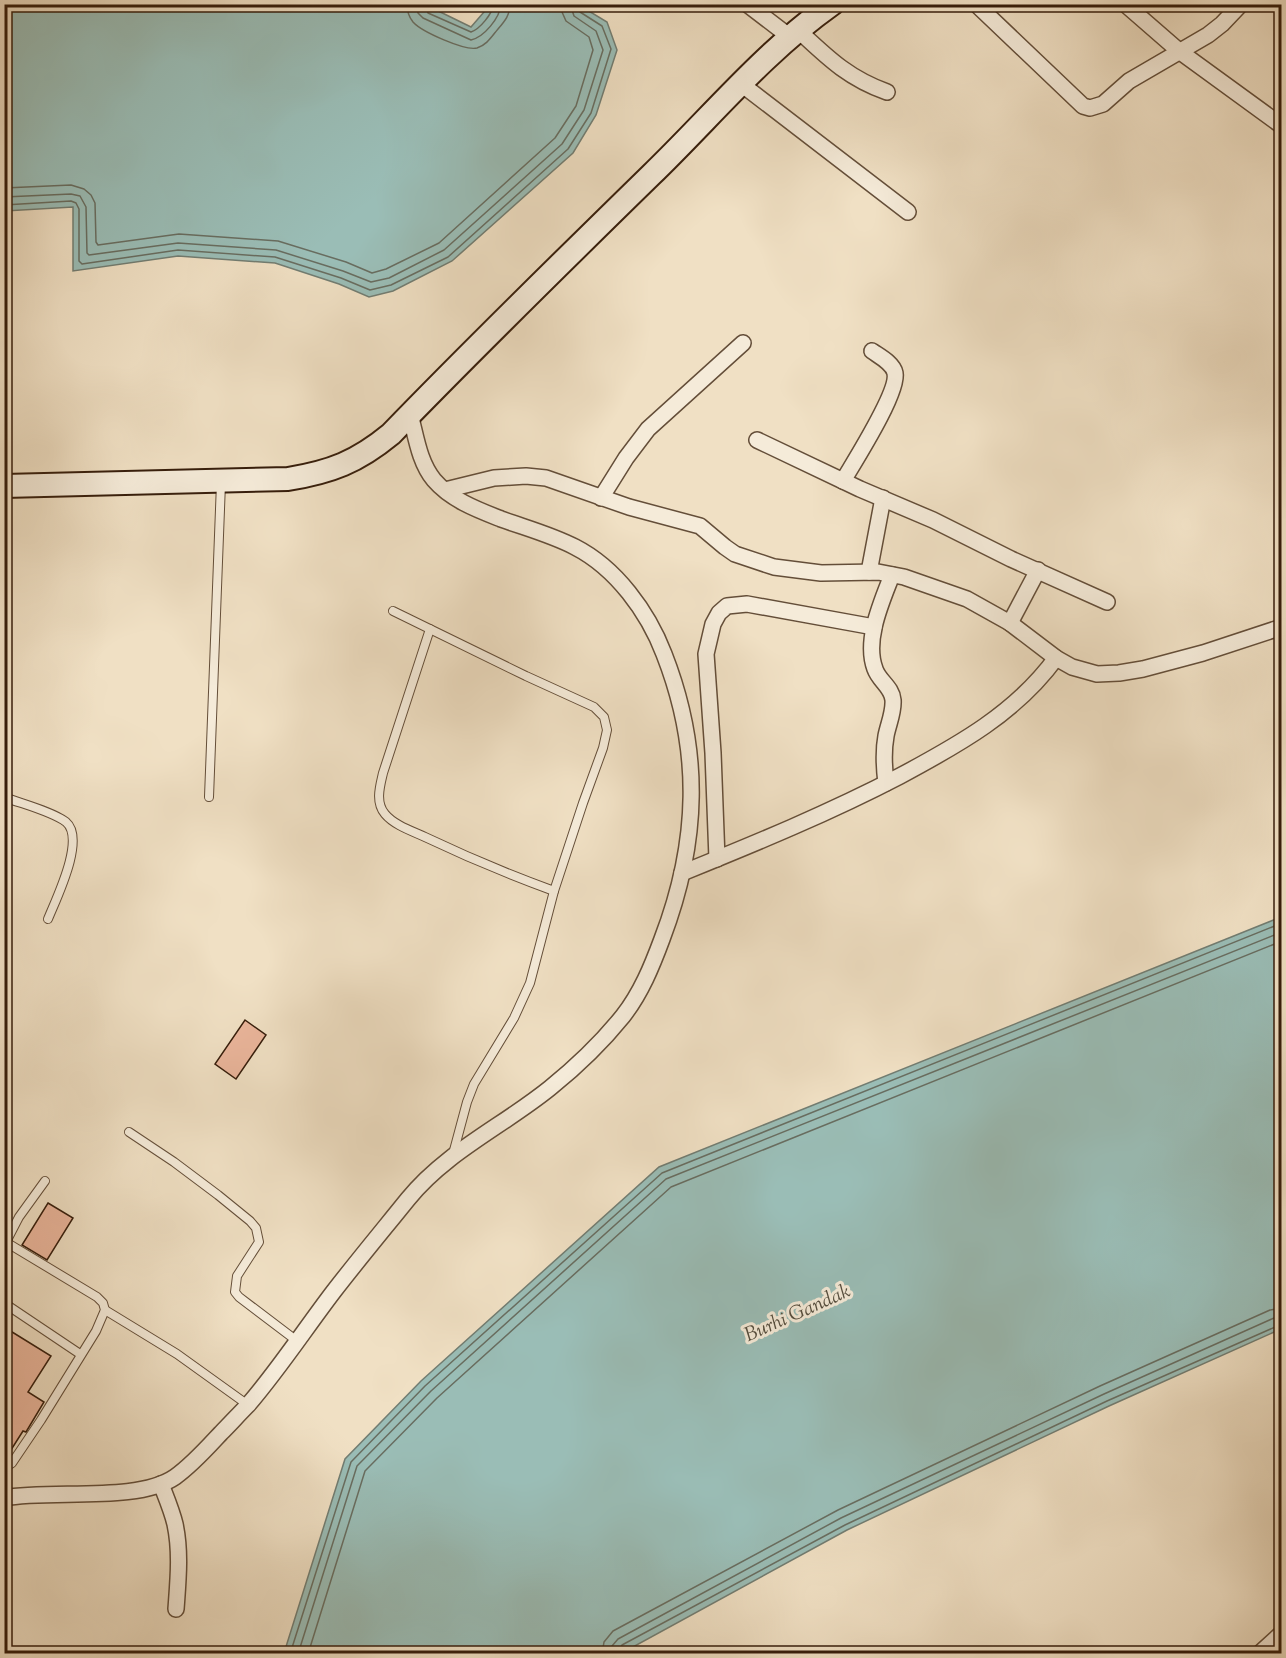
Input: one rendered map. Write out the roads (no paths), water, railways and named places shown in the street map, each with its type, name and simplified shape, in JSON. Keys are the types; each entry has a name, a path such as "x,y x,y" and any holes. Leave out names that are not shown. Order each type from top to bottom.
{"street":[{"path":"747,4 794,33 849,74 865,84 887,92"},
{"path":"4,486 288,479 310,476 357,459 375,447 410,414 652,174 740,82 794,33 832,4"},
{"path":"976,4 1083,106 1090,108 1103,104 1129,81 1222,24 1241,4"},
{"path":"1125,4 1179,51 1281,126"},
{"path":"740,82 908,212"},
{"path":"601,498 626,458 648,429 743,343"},
{"path":"843,481 887,401 895,376 895,371 888,363 872,351"},
{"path":"4,1498 38,1494 144,1489 161,1484 175,1476 205,1450 248,1405 334,1290 422,1183 452,1158 554,1085 624,1015 641,988 670,918 689,845 692,790 686,734 663,651 646,620 624,589 592,557 565,543 478,510 451,496 425,468 410,414"},
{"path":"757,440 1107,602"},
{"path":"445,490 494,478 526,476 546,478 601,498 700,526 735,554 774,567 821,573 892,574 945,590 966,599 1011,623 1056,658 1072,667 1096,674 1143,669 1203,653 1281,627"},
{"path":"869,572 883,498"},
{"path":"1011,623 1038,570"},
{"path":"886,783 884,750 893,703 888,686 874,668 873,650 874,627 892,574"},
{"path":"717,859 706,654 711,631 719,613 726,606 747,604 874,627"},
{"path":"682,873 773,837 886,783 942,753 1008,709 1041,678 1056,658"},
{"path":"161,1484 177,1540 176,1609"},
{"path":"1259,1653 1281,1633"}],"lane":[{"path":"209,797 221,481"},
{"path":"393,611 594,707 604,717 606,738 554,891 536,962 523,1000 474,1084 452,1158"},
{"path":"429,629 383,773 379,790 380,803 385,814 398,824 466,857 554,891"},
{"path":"4,797 55,816 71,828 74,846 48,920"},
{"path":"129,1132 174,1162 250,1221 259,1235 260,1242 237,1276 235,1292 297,1341"},
{"path":"4,1468 12,1462 24,1445 100,1324 105,1310 103,1303 97,1297 5,1243 19,1217 45,1181"},
{"path":"4,1303 80,1354"},
{"path":"105,1310 177,1354 248,1405"}],"water":[{"path":"428,4 471,27 490,5 579,5 607,22 617,50 596,115 573,153 452,261 393,291 369,297 339,284 275,263 178,256 73,271 73,207 5,211 4,20 9,5"},
{"name":"Burhi Gandak","path":"1281,917 1281,1329 1109,1406 847,1530 622,1653 284,1653 345,1459 421,1381 659,1167"}]}
